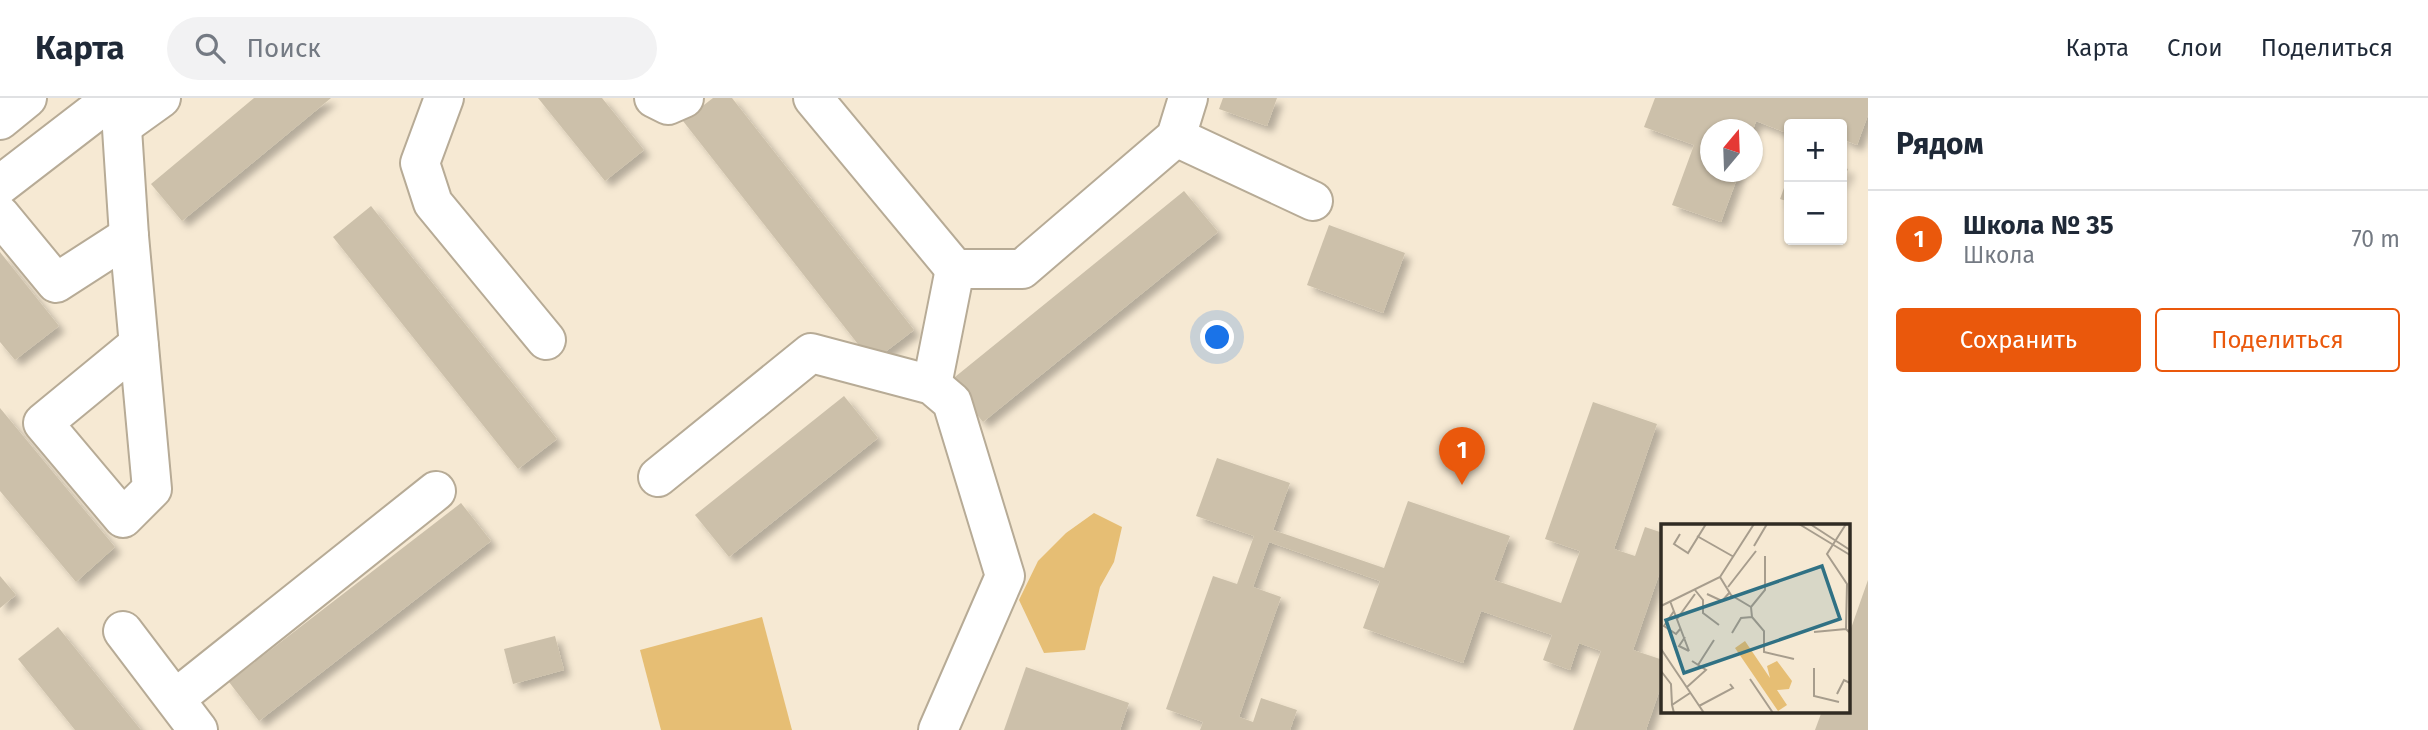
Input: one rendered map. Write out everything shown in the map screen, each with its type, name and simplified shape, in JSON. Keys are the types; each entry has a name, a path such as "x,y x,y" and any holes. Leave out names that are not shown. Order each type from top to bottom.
{"lane":[{"path":"0,120 27,98"},
{"path":"0,186 118,107 161,98"},
{"path":"444,98 420,163 433,203 546,340"},
{"path":"654,98 667,105 684,98"},
{"path":"813,98 955,269"},
{"path":"955,269 1023,268 1176,137 1188,98"},
{"path":"118,107 139,344"},
{"path":"1176,137 1313,201"},
{"path":"0,215 56,283 129,236"},
{"path":"932,385 955,269"},
{"path":"658,477 811,352 932,385 951,402 1005,576 938,730"},
{"path":"174,699 436,491"},
{"path":"122,631 198,730"}],"shaded area":[{"path":"1094,513 1122,527 1114,562 1100,587 1085,650 1044,653 1019,600 1038,561 1066,533"},
{"path":"762,617 792,730 661,730 640,650"}],"building":[{"path":"254,98 331,98 182,221 151,184"},
{"path":"538,98 602,98 644,150 605,181"},
{"path":"713,98 732,98 914,330 872,362 683,121"},
{"path":"1223,98 1277,98 1267,126 1219,109"},
{"path":"1655,98 1868,98 1868,115 1857,145 1847,141 1847,119 1784,119 1784,132 1763,124 1763,119 1700,119 1700,182 1736,182 1721,222 1672,205 1694,145 1644,127"},
{"path":"1184,191 1218,232 983,422 950,381"},
{"path":"371,206 557,439 518,469 333,237"},
{"path":"1329,225 1405,253 1383,313 1307,285"},
{"path":"0,252 59,326 15,360 0,342"},
{"path":"844,396 878,438 729,557 695,515"},
{"path":"1593,402 1657,424 1614,549 1635,556 1645,527 1661,532 1661,569 1633,650 1661,659 1661,686 1646,730 1573,730 1601,651 1579,643 1570,670 1543,660 1552,635 1481,611 1463,663 1363,628 1380,581 1269,542 1253,587 1281,597 1239,717 1253,722 1261,698 1297,710 1290,730 1200,730 1203,722 1166,709 1213,576 1237,584 1254,536 1196,516 1217,458 1290,483 1273,530 1384,568 1408,501 1510,536 1494,580 1561,603 1580,551 1545,539"},
{"path":"0,408 115,547 76,582 0,491"},
{"path":"461,503 491,541 259,721 229,682"},
{"path":"0,576 16,595 0,608"},
{"path":"1868,580 1868,730 1815,730 1822,712 1850,712 1850,631"},
{"path":"58,627 141,730 75,730 18,659"},
{"path":"555,636 564,670 513,684 504,649"},
{"path":"1026,667 1129,703 1120,730 1004,730"}],"place":[{"name":"Школа № 35","path":"1462,485"}]}
